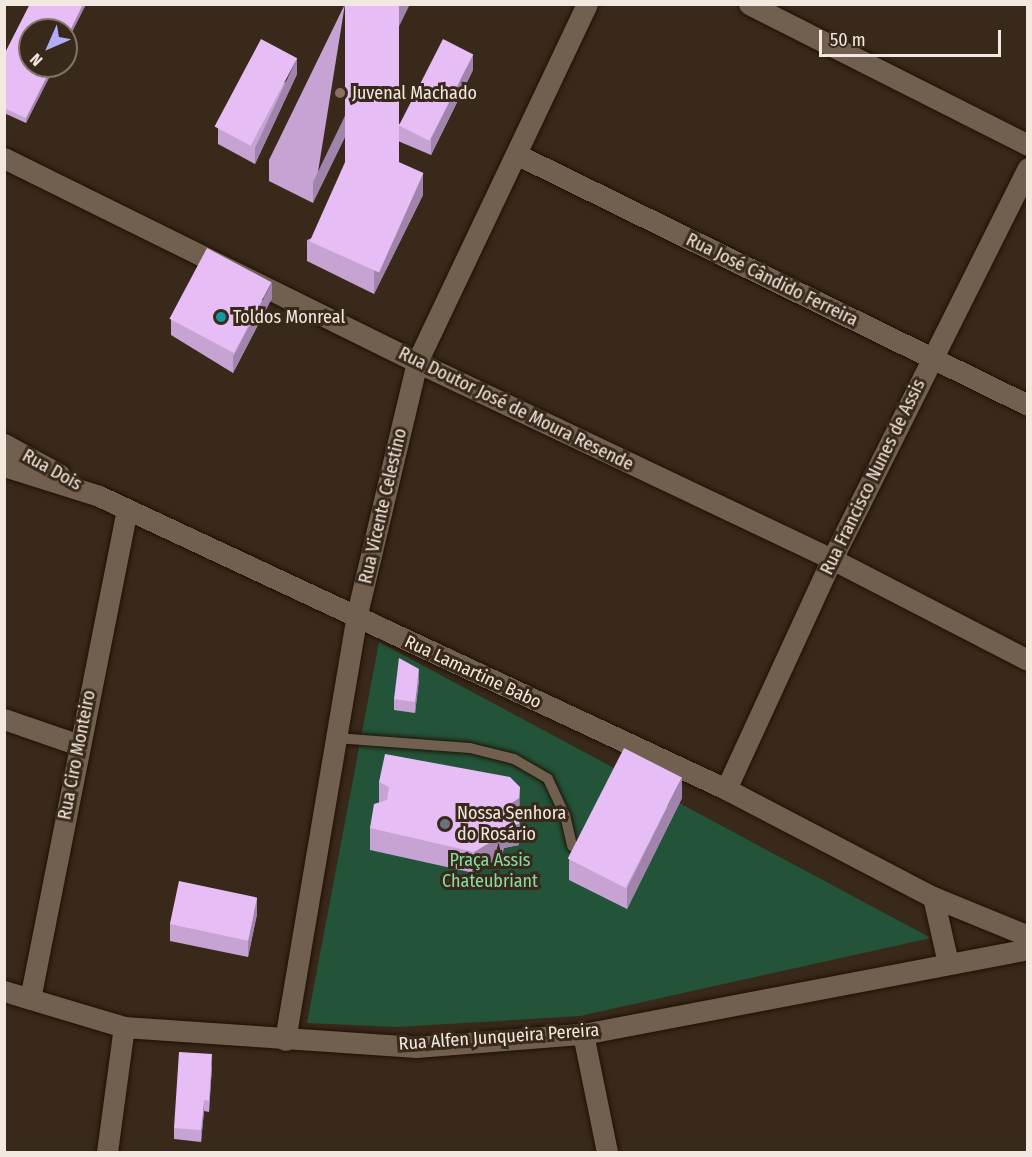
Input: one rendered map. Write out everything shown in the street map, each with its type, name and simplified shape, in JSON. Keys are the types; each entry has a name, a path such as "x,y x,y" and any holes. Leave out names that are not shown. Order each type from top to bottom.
{"street":[{"name":"Rua Vicente Celestino","path":"285,1040 356,618 417,362 587,4"},
{"path":"749,4 1028,145"},
{"name":"Rua José Cândido Ferreira","path":"516,154 1028,405"},
{"name":"Rua Doutor José de Moura Resende","path":"4,158 417,362 832,559 1028,660"},
{"name":"Rua Francisco Nunes de Assis","path":"726,789 832,559 1028,168"},
{"name":"Rua Dois","path":"4,444 99,496"},
{"name":"Rua Lamartine Babo","path":"4,466 99,496 726,789 933,897 1028,936"},
{"name":"Rua Ciro Monteiro","path":"30,999 78,745 127,510"},
{"path":"4,718 78,745"},
{"path":"933,897 948,963"},
{"name":"Rua Alfen Junqueira Pereira","path":"4,991 124,1027 285,1040 416,1047 583,1034 1028,949"},
{"path":"106,1152 124,1027"},
{"path":"583,1034 607,1152"}],"lane":[{"path":"336,738 470,748 514,759 548,779 565,815 572,846"}],"green space":[{"name":"Praça Assis Chateubriant","path":"379,642 931,938 580,1016 397,1027 307,1023"}],"building":[{"path":"30,4 83,4 76,18 23,18"},
{"path":"345,4 399,4 399,178 345,178"},
{"path":"18,28 18,78 46,78 26,118 4,108 4,55"},
{"path":"261,39 297,58 251,146 215,126"},
{"path":"443,39 473,54 429,141 399,125"},
{"path":"354,142 423,173 379,272 310,242"},
{"name":"Toldos Monreal","path":"207,248 271,282 234,353 169,319"},
{"path":"399,658 419,669 415,702 394,699"},
{"path":"624,748 682,778 626,888 568,858"},
{"name":"Nossa Senhora do Rosário","path":"385,754 510,777 520,787 519,798 509,805 519,815 519,824 504,827 501,836 474,852 370,828 374,804 387,800 389,787 379,782"},
{"path":"179,881 257,898 248,941 170,924"},
{"path":"179,1052 212,1054 209,1101 204,1100 201,1130 174,1128"}],"place":[{"name":"Juvenal Machado","path":"340,93"},
{"name":"Toldos Monreal","path":"221,317"},
{"name":"Nossa Senhora do Rosário","path":"445,824"}]}
